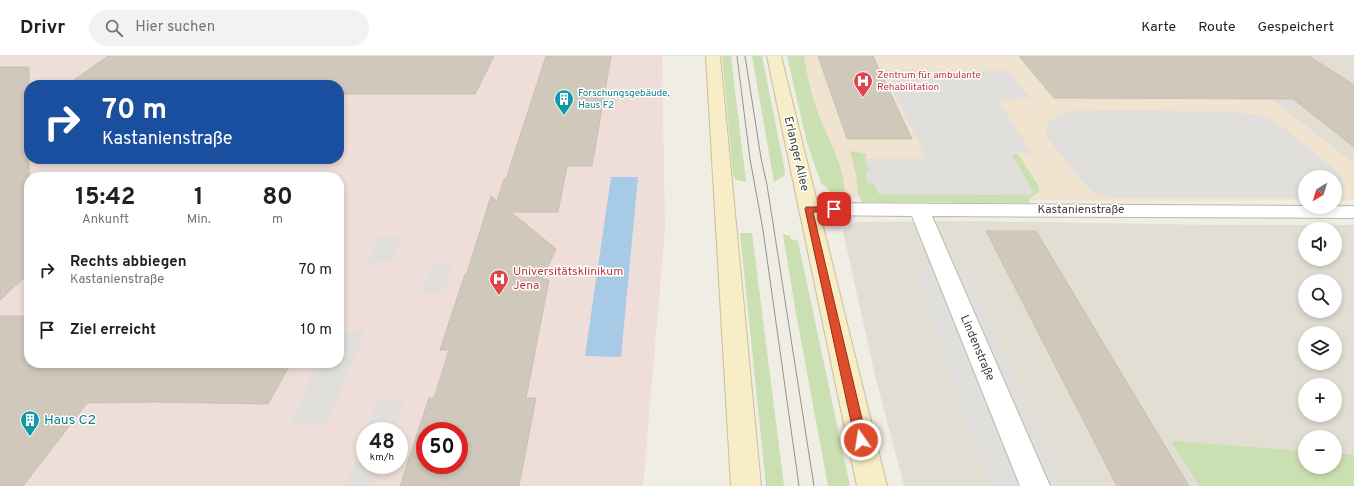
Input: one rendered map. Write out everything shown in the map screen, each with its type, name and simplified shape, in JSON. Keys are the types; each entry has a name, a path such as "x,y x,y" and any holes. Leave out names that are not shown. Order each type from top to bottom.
{"main road":[{"path":"713,56 746,486"},
{"name":"Erlanger Allee","path":"774,56 872,486"}],"street":[{"name":"Kastanienstraße","path":"809,209 1354,212"},
{"name":"Lindenstraße","path":"920,210 1035,486"}],"shaded area":[{"name":"Universitätsklinikum Jena","path":"0,56 662,56 665,229 643,486 0,486"},
{"path":"801,56 1215,56 1354,164 1354,200 1342,200 1342,170 1298,170 1298,200 1103,201 836,197"},
{"path":"1215,56 1354,56 1354,164 1286,111"},
{"path":"1220,56 1234,56 1307,110 1291,110"},
{"path":"882,70 1009,71 1030,98 998,100 1032,153 1010,153 1033,192 1026,195 879,194 875,184 868,183 865,172 869,171 865,159 927,159"},
{"path":"1143,110 1244,113 1267,117 1282,126 1335,170 1298,170 1298,198 1100,197 1088,188 1076,174 1049,140 1044,129 1050,121 1070,111"},
{"path":"1342,178 1343,179 1342,194"},
{"path":"962,221 1298,225 1298,266 1342,266 1342,225 1354,225 1354,486 904,486 876,379 843,231 850,225 858,222"},
{"path":"403,236 392,262 366,262 379,237"},
{"path":"432,264 454,264 443,293 421,293"},
{"path":"913,267 935,268 1019,486 989,486"},
{"path":"949,268 966,269 1064,486 1042,486"},
{"path":"366,330 327,423 291,423 315,368 344,368 344,331"},
{"path":"378,401 405,401 397,422 370,422"},
{"path":"356,458 356,474 378,474 373,486 345,486"}],"green space":[{"path":"722,56 731,56 746,182 736,180 733,175"},
{"path":"752,56 762,56 785,171 784,176 774,182"},
{"path":"787,56 804,56 816,109 832,146 843,177 845,198 836,197 821,183 807,143"},
{"path":"850,151 867,154 865,159 870,172 866,172 868,183 875,183 879,194 1031,194 1029,184 1011,154 1018,154 1038,185 1039,192 1029,199 1030,203 862,202 858,193 856,175"},
{"path":"740,233 752,233 784,486 766,486"},
{"path":"783,234 798,241 850,486 828,486"},
{"path":"1171,441 1298,450 1298,474 1342,474 1342,454 1354,455 1354,486 1199,486"}],"water":[{"path":"611,177 638,177 621,357 585,356"}],"building":[{"path":"108,56 494,56 475,94 344,94 344,80 74,80"},
{"path":"546,56 611,56 592,166 567,166 558,212 511,212 556,249 542,279 549,280 526,398 536,398 519,486 400,486 404,474 408,474 408,462 416,437 416,474 468,474 468,422 421,422 429,398 434,398 449,350 440,350 465,274 467,273 491,196 497,201 504,179 506,179"},
{"name":"Zentrum für ambulante Rehabilitation","path":"818,56 873,56 912,139 847,139"},
{"path":"1019,56 1309,56 1354,85 1354,147 1293,99 1054,98"},
{"path":"0,67 29,67 29,80 24,80 24,164 29,164 29,172 24,172 24,278 0,300"},
{"path":"986,231 1036,231 1189,486 1117,486"},
{"path":"0,316 24,316 24,368 288,368 268,404 156,402 87,403 23,486 0,486"}],"tram line":[{"path":"737,56 750,159 763,230 799,486"},
{"path":"745,56 761,158 767,185 814,486"}],"place":[{"name":"Zentrum für ambulante Rehabilitation","path":"863,98"},
{"name":"Forschungsgebäude, Haus F2","path":"564,116"},
{"name":"Universitätsklinikum Jena","path":"499,296"},
{"name":"Haus C2","path":"30,437"}],"route":[{"path":"834,209 809,209 861,440"}]}
